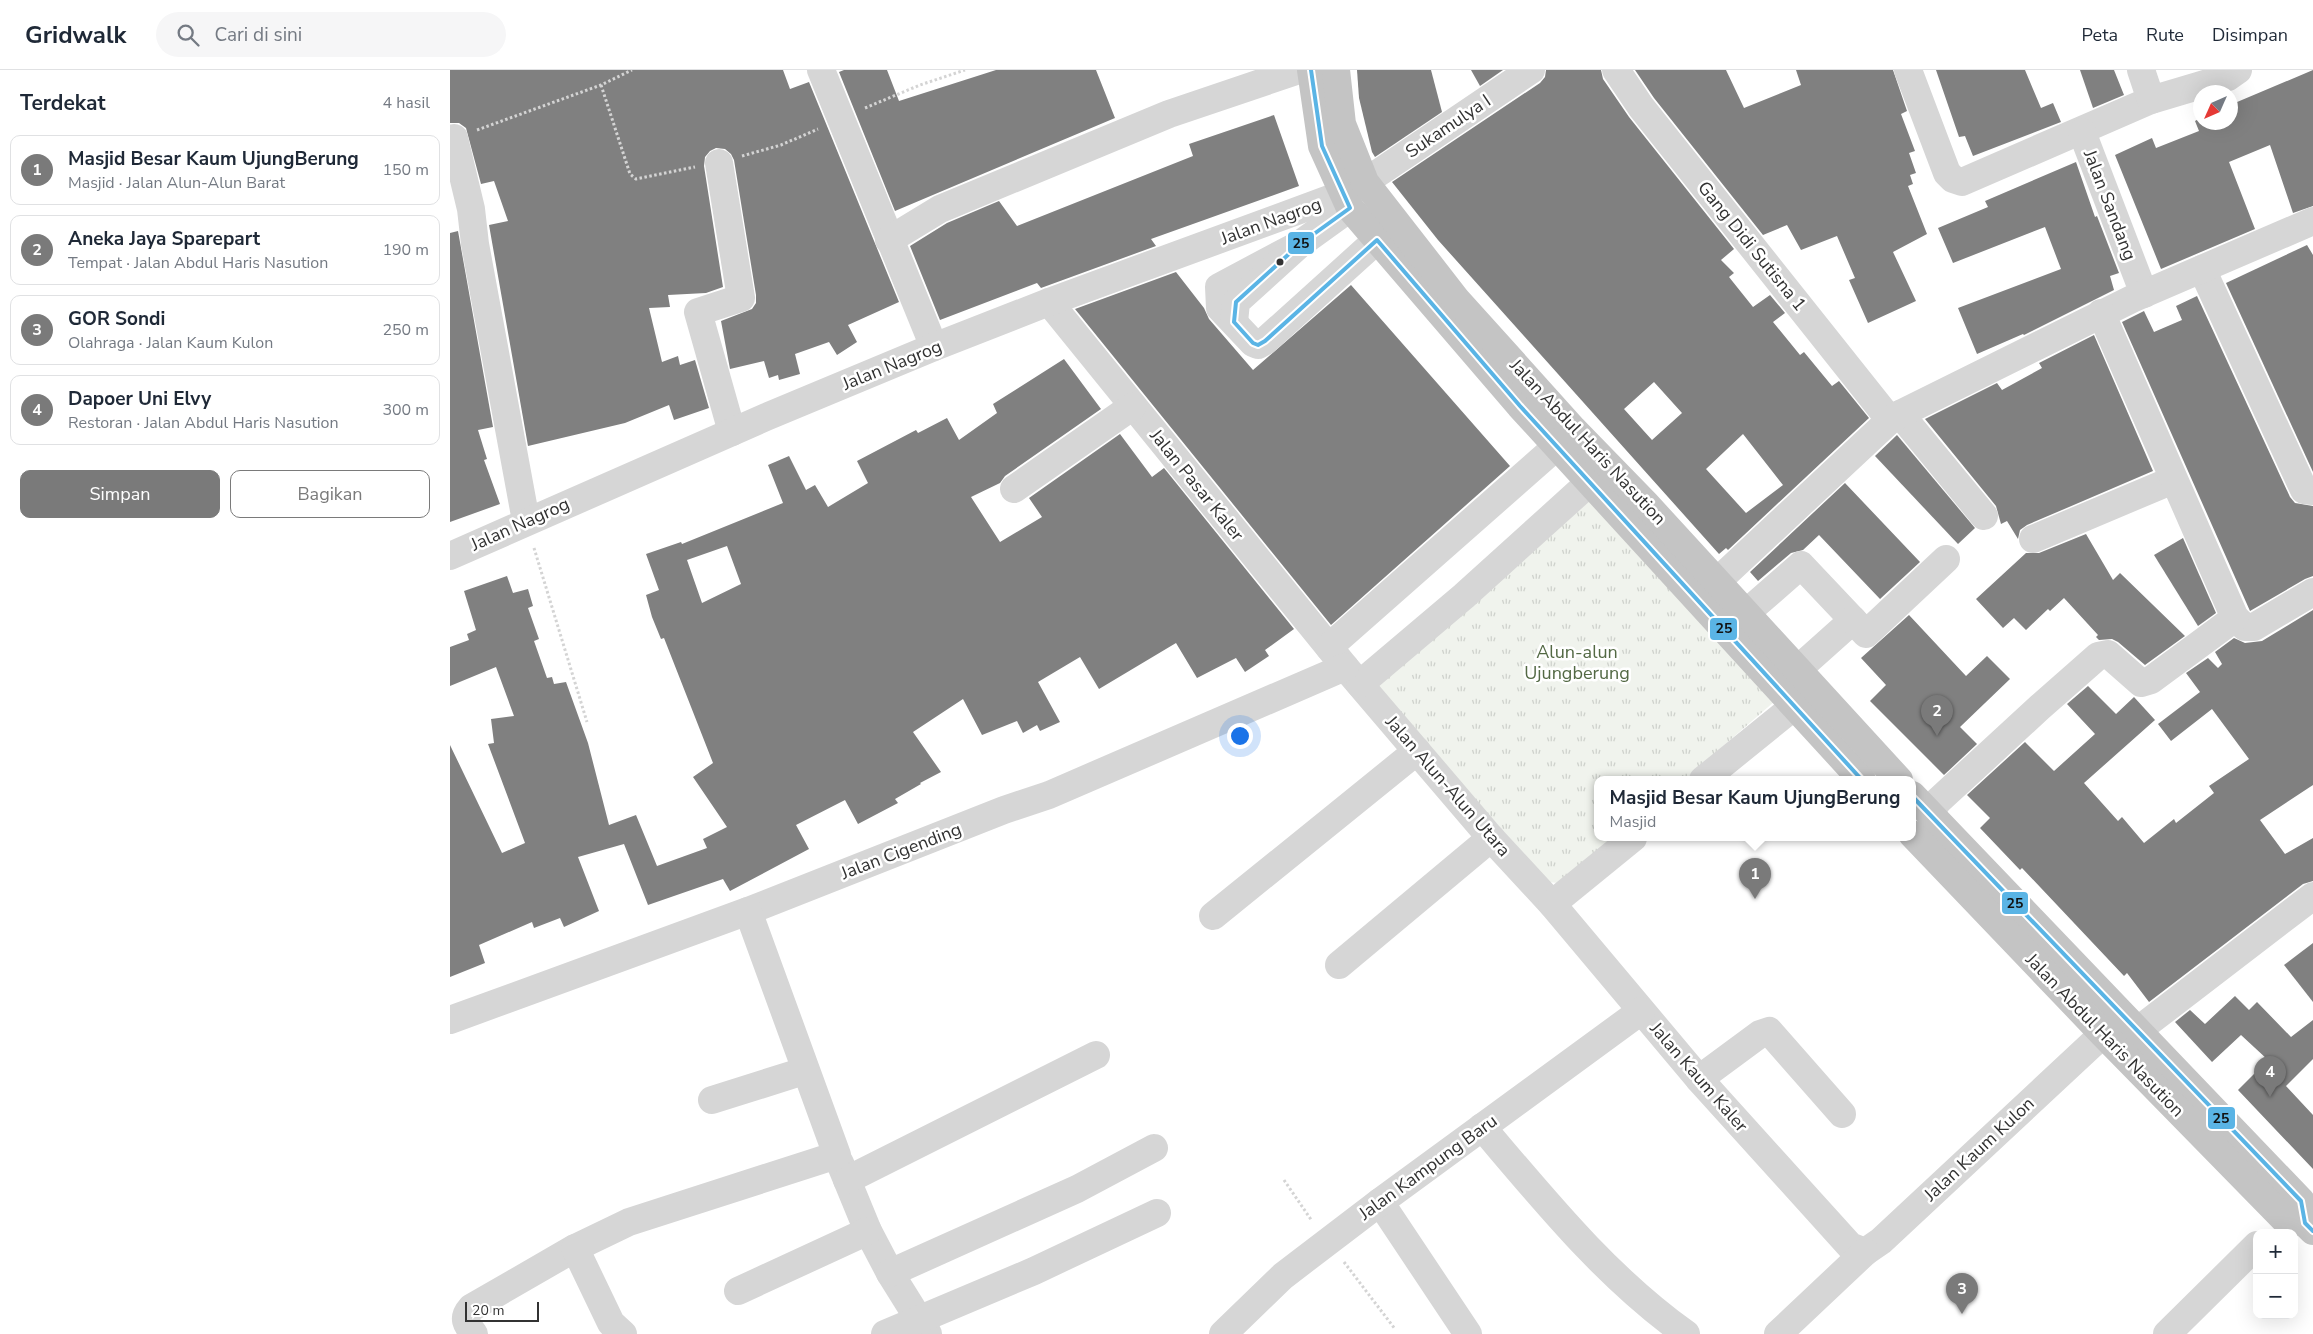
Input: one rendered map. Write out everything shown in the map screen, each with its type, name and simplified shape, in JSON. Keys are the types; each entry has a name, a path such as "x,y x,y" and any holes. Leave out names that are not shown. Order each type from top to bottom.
{"highway":[{"name":"Jalan Abdul Haris Nasution","path":"1311,70 1322,146 1377,240 1590,482 1895,776"},
{"name":"Jalan Abdul Haris Nasution","path":"1336,70 1352,195 1456,299 1573,429 1645,503 1748,615 1803,689 1859,776"},
{"name":"Jalan Abdul Haris Nasution","path":"1916,838 2103,1034 2293,1226 2301,1201 1921,804"}],"street":[{"path":"821,70 934,347"},
{"path":"889,240 940,209 1169,114 1268,75 1299,70"},
{"name":"Sukamulya I","path":"1352,195 1531,70"},
{"name":"Gang Didi Sutisna 1","path":"1616,70 1641,107 1895,417 1984,516"},
{"name":"Jalan Sandang","path":"1908,70 1947,173 1953,179 1962,182 2082,132 2144,294"},
{"path":"2141,70 2151,100"},
{"path":"2082,132 2151,100 2228,77 2238,70"},
{"path":"454,138 471,209 475,244 526,521"},
{"path":"719,163 741,298 698,312 732,432"},
{"path":"1352,195 1236,302 1234,322 1253,343 1258,345 1265,341 1377,240"},
{"name":"Jalan Nagrog","path":"450,556 732,432 934,347 1049,302 1352,195"},
{"path":"1718,583 1731,568 1895,417 2101,313 2313,222"},
{"path":"2202,269 2304,490 2312,489 2313,491"},
{"name":"Jalan Pasar Kaler","path":"1049,302 1353,676"},
{"path":"2101,313 2235,618 2245,627 2254,627 2313,592"},
{"path":"1014,489 1133,406"},
{"path":"1328,647 1557,446"},
{"path":"2033,539 2173,480"},
{"name":"Jalan Cigending","path":"450,1020 748,912 1004,810 1049,795 1353,676 1464,596 1590,482"},
{"path":"1748,615 1754,606 1801,565 1866,634 1946,559"},
{"path":"1921,804 1938,801 2098,656 2108,654 2141,682 2151,680 2235,618"},
{"path":"1711,776 1803,689 1806,662 1853,620"},
{"name":"Jalan Alun-Alun Utara","path":"1353,676 1491,838 1552,904"},
{"path":"1214,916 1417,751"},
{"path":"1339,965 1491,838"},
{"path":"1552,904 1629,841"},
{"path":"2137,1031 2313,896"},
{"name":"Jalan Kaum Kaler","path":"1552,904 1699,1079 1858,1249"},
{"path":"748,912 804,1071 868,1231 890,1273 923,1327"},
{"name":"Jalan Kampung Baru","path":"1235,1329 1282,1276 1641,1010"},
{"path":"1699,1079 1760,1034 1769,1031 1842,1114"},
{"name":"Jalan Kaum Kulon","path":"1778,1334 1858,1249 1881,1241 2103,1034"},
{"path":"847,1180 1096,1055"},
{"path":"712,1100 804,1071"},
{"path":"1482,1127 1605,1268 1665,1319 1686,1334"},
{"path":"890,1273 1077,1189 1154,1148"},
{"path":"474,1334 465,1323 466,1314 471,1308 574,1248 629,1222 837,1155"},
{"path":"1380,1202 1468,1334"},
{"path":"885,1334 923,1327 1034,1271 1157,1213"},
{"path":"738,1290 868,1231"},
{"path":"574,1248 610,1330"},
{"path":"2166,1334 2253,1250"}],"path":[{"path":"454,138 601,85 632,70"},
{"path":"601,85 630,174 636,179 719,163 781,145 920,85 965,70"},
{"path":"526,521 587,722"},
{"path":"1284,1180 1395,1328"}],"green space":[{"name":"Alun-alun Ujungberung","path":"1588,498 1775,701 1689,776 1594,776 1594,841 1614,841 1558,883 1548,882 1372,682"}],"building":[{"path":"450,70 783,70 790,89 809,82 899,302 848,325 857,342 837,355 829,342 795,354 800,374 779,380 778,375 769,378 764,361 730,369 721,321 752,309 756,303 756,295 734,160 725,149 716,148 705,157 704,166 723,287 706,293 668,295 670,307 649,308 662,362 678,356 680,365 695,360 709,408 674,420 669,405 625,423 528,446 489,225 508,221 494,181 481,184 466,128 459,123 450,123"},
{"path":"844,70 887,70 899,101 996,70 1096,70 1115,118 895,211 839,72"},
{"path":"1357,70 1431,70 1442,112 1375,157 1372,152 1359,98"},
{"path":"1471,70 1503,70 1480,86"},
{"path":"1546,70 1601,70 1603,79 1629,117 1734,249 1721,260 1734,273 1729,277 1753,307 1770,295 1785,313 1773,322 1800,355 1804,352 1832,386 1839,381 1869,418 1728,550 1726,548 1719,554 1438,240 1392,182 1540,83 1545,77","holes":["1654,382 1682,413 1652,440 1624,409","1743,434 1783,485 1746,513 1706,469"]},
{"path":"1635,70 1726,70 1744,108 1801,85 1796,70 1893,70 1907,111 1901,114 1915,151 1909,153 1916,173 1910,175 1913,184 1908,186 1927,234 1893,252 1916,301 1868,323 1849,280 1855,278 1837,236 1801,250 1787,225 1763,235 1654,98"},
{"path":"1936,70 2025,70 2041,108 2053,103 2061,122 1973,156 1965,136 1959,137"},
{"path":"2080,70 2114,70 2124,95 2093,108"},
{"path":"2313,70 2313,206 2293,213 2270,145 2229,162 2255,229 2161,269 2115,155 2152,138 2156,148 2199,130 2238,130 2238,102"},
{"path":"1274,115 1299,186 1151,239 1156,246 1041,288 1037,283 940,320 910,246 947,223 999,201 1017,226 1193,156 1189,144"},
{"path":"2076,162 2095,217 2097,216 2119,273 2110,276 2114,290 2024,335 1977,354 1958,308 2061,269 2045,227 1953,263 1938,228 1988,207 1985,201"},
{"path":"458,231 493,427 478,430 487,459 484,460 500,504 450,522 450,233"},
{"path":"2307,245 2313,255 2313,472 2226,283"},
{"path":"1176,272 1204,308 1209,319 1253,370 1351,285 1510,466 1331,625 1075,309"},
{"path":"2197,296 2290,497 2295,503 2313,506 2313,576 2250,611 2122,322 2144,311 2154,332 2182,320 2176,306"},
{"path":"2094,335 2153,471 2027,525 2020,530 2018,539 2007,521 2001,524 1996,506 1925,419 1997,383 2002,390 2042,368 2039,363"},
{"path":"1064,359 1101,409 1005,476 1000,483 971,497 1000,542 1042,517 1029,498 1120,434 1152,477 1164,468 1294,629 1265,650 1269,656 1245,672 1236,658 1197,678 1176,643 1099,689 1080,657 1038,682 1060,722 1040,731 1037,725 1023,733 1017,721 982,735 963,699 913,732 941,772 895,799 898,803 858,824 845,800 796,825 809,849 730,891 723,879 648,905 624,844 578,857 599,911 564,927 560,918 534,928 532,922 479,945 485,963 450,977 450,745 502,853 525,843 488,744 494,743 491,719 514,716 496,667 450,686 450,647 469,640 467,634 476,630 464,591 507,576 513,593 528,589 533,606 528,608 539,639 534,641 547,678 552,677 554,684 566,682 588,743 609,825 636,815 657,866 707,848 703,839 727,827 693,777 713,763 664,638 661,639 652,617 646,595 659,590 646,554 681,542 682,544 783,503 768,465 789,456 806,490 815,485 828,507 868,483 857,461 916,430 918,433 947,418 959,440 997,413 993,404","holes":["727,546 741,584 702,603 687,560"]},
{"path":"1897,435 1975,528 1958,544 1875,456"},
{"path":"1845,483 1920,562 1880,599 1819,535 1803,550 1791,553 1758,581 1750,572"},
{"path":"2086,534 2113,580 2120,573 2185,636 2145,665 2118,642 2112,639 2099,640 2096,637 2098,635 2064,598 2050,611 2048,609 2026,630 2014,618 2003,628 1976,599 2026,553 2039,553"},
{"path":"2183,538 2216,613 2198,626 2154,555"},
{"path":"2313,610 2313,785 2260,820 2285,854 2313,838 2313,881 2303,884 2149,1002 2127,973 2124,976 2022,868 2020,870 1980,828 1990,818 1967,795 2025,742 2054,771 2095,734 2067,704 2088,686 2116,714 2134,697 2155,720 2084,783 2118,821 2122,817 2144,843 2174,819 2176,823 2214,793 2209,786 2249,759 2212,709 2171,741 2158,724 2200,692 2186,673 2208,658 2218,668 2222,664 2215,652 2234,638 2245,643 2262,641"},
{"path":"1909,615 1966,676 1987,656 2010,679 1960,727 1977,744 1944,775 1870,701 1886,685 1861,658"},
{"path":"2313,943 2313,1002 2284,965"},
{"path":"2235,996 2249,1010 2257,1002 2291,1037 2313,1020 2313,1059 2286,1086 2313,1115 2313,1169 2238,1090 2268,1060 2241,1035 2212,1062 2175,1022 2190,1010 2205,1024"}],"transit line":[{"name":"25","path":"1311,70 1322,146 1350,208 1300,244 1236,302 1234,322 1253,343 1258,345 1265,341 1377,240 1520,406 1858,776"},
{"name":"25","path":"1916,800 2301,1201 2305,1223 2313,1231"}],"place":[{"name":"Aneka Jaya Sparepart","path":"1937,736"},
{"name":"Masjid Besar Kaum UjungBerung","path":"1755,899"},
{"name":"Dapoer Uni Elvy","path":"2270,1097"},
{"name":"GOR Sondi","path":"1962,1314"}]}
